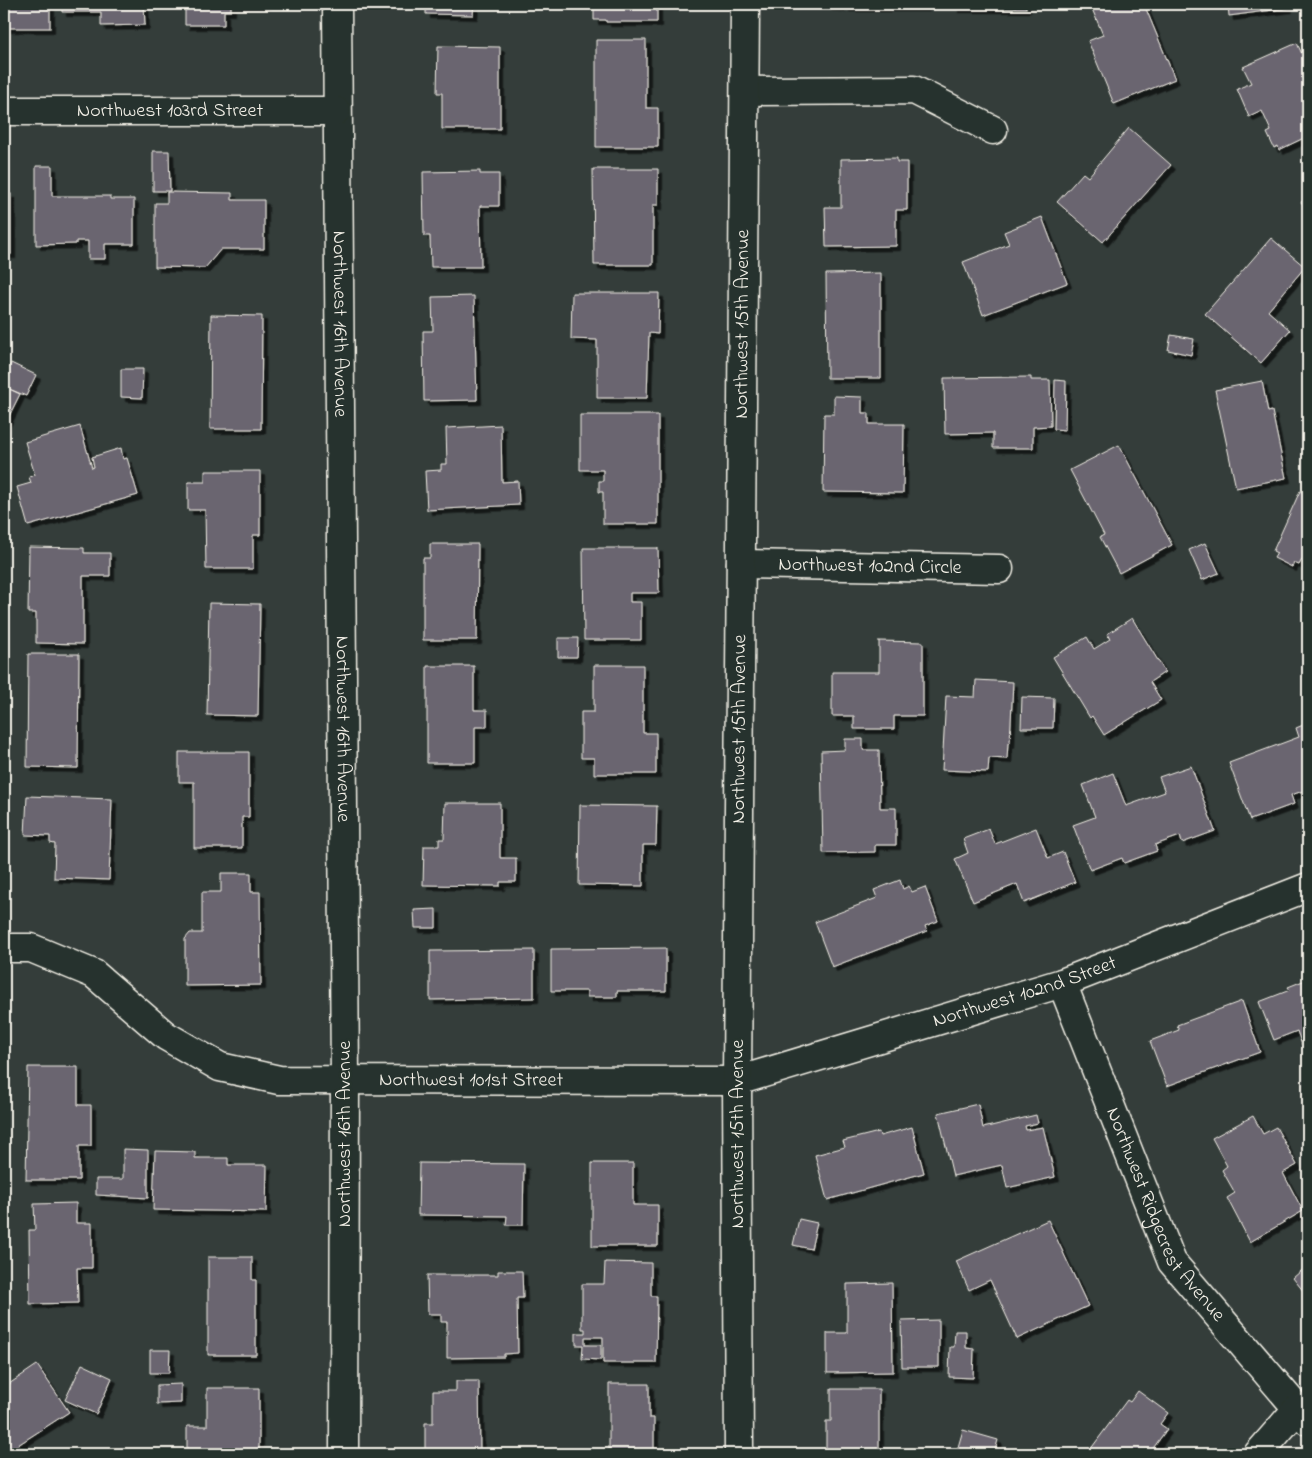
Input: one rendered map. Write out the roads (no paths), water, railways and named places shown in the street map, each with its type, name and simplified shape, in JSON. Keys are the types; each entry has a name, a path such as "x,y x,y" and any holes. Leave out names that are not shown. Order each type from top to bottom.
{"street":[{"name":"Northwest 16th Avenue","path":"336,4 345,1080 344,1454"},
{"name":"Northwest 15th Avenue","path":"739,1454 737,1081 745,4"},
{"path":"745,91 914,90 993,130"},
{"name":"Northwest 103rd Street","path":"4,111 336,111"},
{"name":"Northwest 102nd Circle","path":"741,564 999,569"},
{"name":"Northwest 102nd Street","path":"737,1081 1062,983 1308,887"},
{"name":"Northwest 101st Street","path":"4,948 31,948 94,974 166,1036 220,1067 279,1080 737,1081"},
{"name":"Northwest Ridgecrest Avenue","path":"1062,983 1172,1262 1303,1414"},
{"path":"1258,1454 1303,1414"}]}
